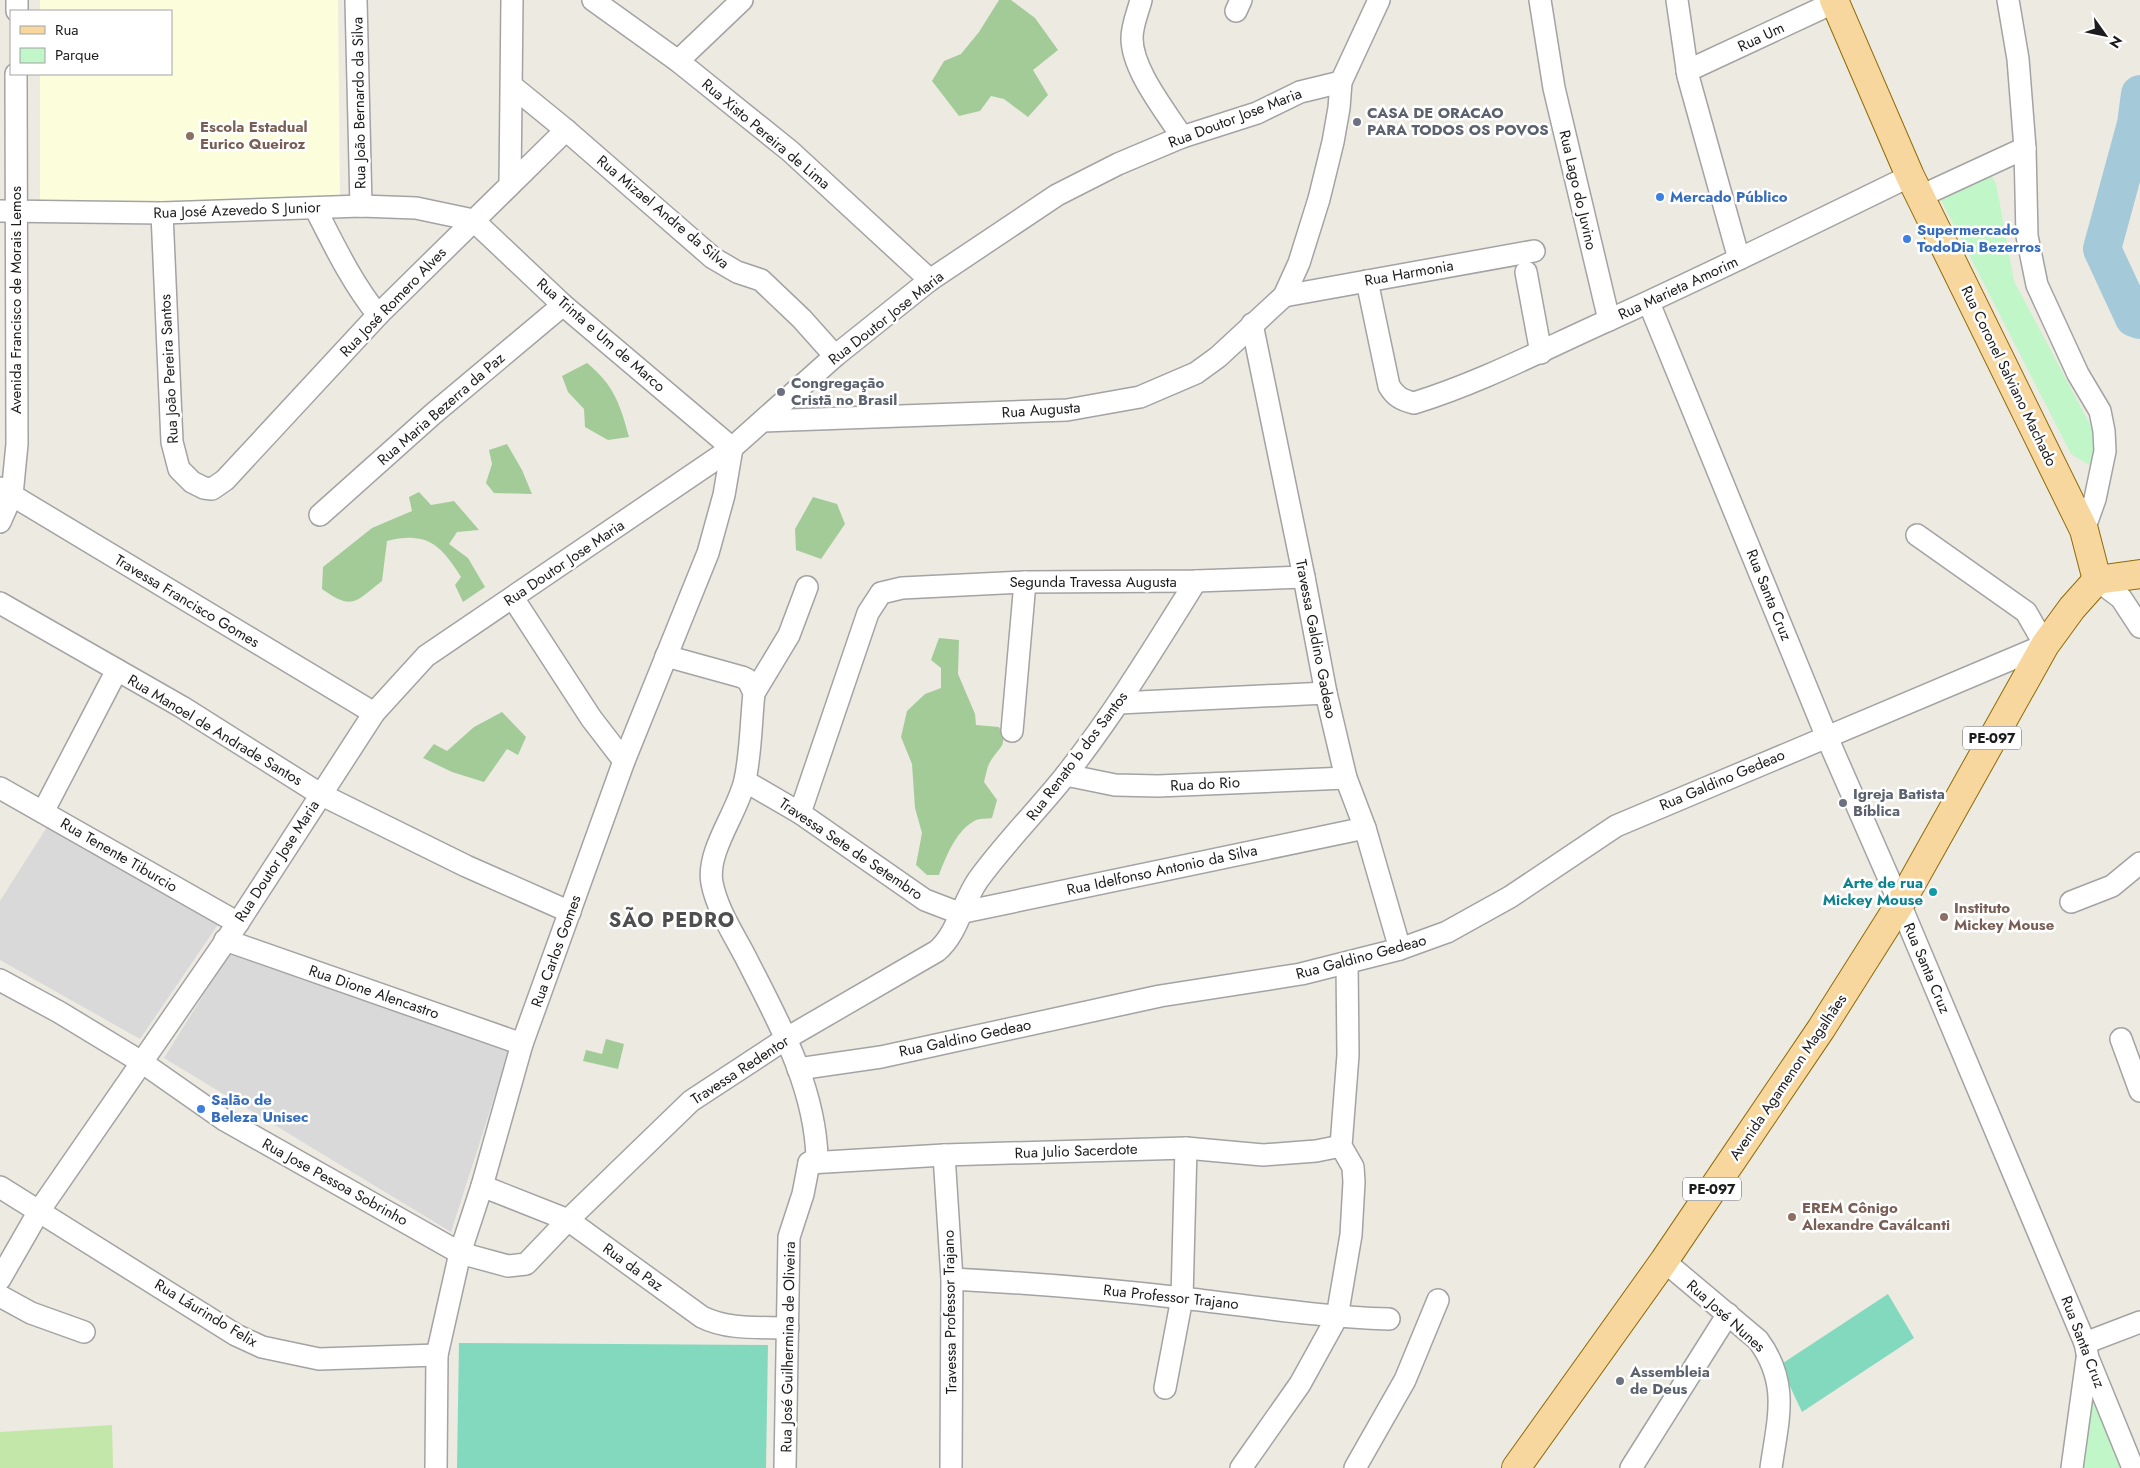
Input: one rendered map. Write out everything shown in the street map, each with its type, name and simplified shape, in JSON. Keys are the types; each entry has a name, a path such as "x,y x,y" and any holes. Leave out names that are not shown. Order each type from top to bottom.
{"main road":[{"name":"Rua Coronel Salviano Machado","path":"1835,1 1916,186 2084,530 2097,580"},
{"path":"2097,580 2140,574"},
{"name":"PE-097","path":"1900,904 2045,644 2072,608 2097,580"},
{"name":"Avenida Agamenon Magalhães","path":"1516,1468 1664,1261 1821,1029 1900,904"}],"street":[{"name":"Rua João Bernardo da Silva","path":"356,0 361,206"},
{"path":"510,185 512,0"},
{"name":"Rua Xisto Pereira de Lima","path":"593,0 678,61 790,151 930,280"},
{"path":"678,61 742,0"},
{"path":"1141,0 1132,35 1132,48 1138,66 1182,137"},
{"path":"1284,296 1299,263 1319,199 1335,134 1341,82 1379,0"},
{"name":"Rua Lago do Juvino","path":"1540,0 1554,88 1609,320"},
{"path":"1677,0 1687,71 1739,260"},
{"path":"2008,0 2018,59 2025,148 2027,236 2036,285 2078,374 2100,411 2105,451 2095,499 2084,530"},
{"name":"Rua Um","path":"1687,71 1835,1"},
{"name":"Avenida Francisco de Morais Lemos","path":"0,522 17,444 8,211 16,75"},
{"name":"Rua Doutor Jose Maria","path":"0,1279 40,1211 238,923 374,713 426,656 732,448 835,356 930,280 1057,195 1118,164 1182,137 1257,113 1300,92 1341,82"},
{"name":"Rua Mizael Andre da Silva","path":"512,86 566,130 714,258 737,272 761,280 802,318 835,356"},
{"name":"Rua José Romero Alves","path":"225,480 378,315 566,130"},
{"name":"Rua Marieta Amorim","path":"1367,281 1388,386 1395,395 1404,401 1414,403 1443,394 1541,353 1739,260 1916,186 2025,148"},
{"name":"Rua José Azevedo S Junior","path":"8,211 162,212 361,206 416,208 473,220"},
{"path":"315,208 346,267 378,315"},
{"name":"Rua João Pereira Santos","path":"162,212 174,457 179,469 192,482 204,488 212,488 225,480"},
{"name":"Rua Trinta e Um de Marco","path":"473,220 563,305 732,448"},
{"name":"Rua Harmonia","path":"1284,296 1534,251"},
{"path":"1526,272 1541,353"},
{"name":"Rua Augusta","path":"763,422 1067,410 1140,397 1196,373 1218,357 1284,296"},
{"name":"Rua Santa Cruz","path":"1650,303 1826,735 1900,904 2086,1350 2133,1468"},
{"name":"Rua Maria Bezerra da Paz","path":"320,516 433,414 563,305"},
{"name":"Travessa Galdino Gadeao","path":"1252,324 1326,694 1346,778 1365,828 1400,950"},
{"name":"Rua Carlos Gomes","path":"436,1468 437,1355 460,1253 482,1186 522,1044 624,761 708,553 724,495 732,448"},
{"name":"Travessa Francisco Gomes","path":"6,492 374,713"},
{"path":"1916,535 2026,612 2045,644"},
{"name":"Segunda Travessa Augusta","path":"800,813 868,613 881,593 902,588 1025,582 1196,581 1304,577"},
{"path":"2097,580 2121,598 2140,628"},
{"name":"Rua Renato b dos Santos","path":"957,920 978,880 1066,775 1119,703 1196,581"},
{"path":"1012,731 1025,582"},
{"path":"754,693 789,635 807,587"},
{"path":"513,598 591,718 624,761"},
{"name":"Rua Manoel de Andrade Santos","path":"0,603 182,707 320,794 466,866 570,912"},
{"name":"Rua Galdino Gedeao","path":"798,1069 881,1056 1160,996 1301,974 1400,950 1447,932 1510,897 1616,826 1826,735 2045,644"},
{"path":"666,656 742,677 748,680 754,693"},
{"path":"43,812 117,670"},
{"name":"Rua José Guilhermina de Oliveira","path":"754,693 745,781 711,866 712,884 722,912 787,1038 798,1069 817,1139 817,1158 810,1163 803,1194 789,1237 785,1468"},
{"path":"1119,703 1326,694"},
{"name":"Rua do Rio","path":"1066,775 1124,786 1346,778"},
{"name":"Travessa Sete de Setembro","path":"745,781 800,813 957,920"},
{"name":"Rua Tenente Tiburcio","path":"0,788 238,923"},
{"name":"Rua Idelfonso Antonio da Silva","path":"957,920 1365,828"},
{"path":"2071,902 2112,886 2140,864"},
{"name":"Travessa Redentor","path":"526,1264 568,1220 691,1100 787,1038 937,951 952,936 957,920"},
{"name":"Rua Dione Alencastro","path":"225,940 522,1044"},
{"path":"1241,1468 1300,1384 1337,1317 1351,1235 1354,1182 1353,1167 1341,1146 1348,1055 1347,963"},
{"name":"Rua Jose Pessoa Sobrinho","path":"0,980 59,1012 143,1063 223,1119 460,1253 508,1266 526,1264"},
{"path":"2121,1039 2140,1091"},
{"name":"Rua Julio Sacerdote","path":"810,1163 944,1155 1186,1148 1262,1155 1316,1151 1341,1146"},
{"path":"1165,1388 1182,1298 1186,1148"},
{"name":"Travessa Professor Trajano","path":"944,1155 952,1279 951,1468"},
{"name":"Rua da Paz","path":"482,1186 568,1220 713,1323 724,1326 788,1328"},
{"name":"Rua Láurindo Felix","path":"0,1187 236,1335 262,1347 318,1359 437,1355"},
{"name":"Rua José Nunes","path":"1664,1261 1758,1340 1769,1354 1780,1389 1771,1468"},
{"name":"Rua Professor Trajano","path":"952,1279 1044,1284 1182,1298 1337,1317 1389,1319"},
{"path":"0,1296 31,1313 84,1332"},
{"path":"1355,1468 1405,1380 1438,1300"},
{"path":"1631,1468 1728,1314"},
{"path":"2072,1468 2086,1350 2140,1322"},
{"path":"2076,1437 2082,1468"}],"shaded area":[{"name":"Escola Estadual Eurico Queiroz","path":"40,0 338,0 340,198 40,203 40,75 172,75 172,10 40,10"},
{"path":"47,827 219,923 140,1039 0,960 0,901"},
{"path":"229,954 509,1051 451,1232 164,1058"}],"green space":[{"path":"999,0 1011,0 1035,18 1058,50 1033,70 1048,95 1028,117 1004,99 991,96 980,111 959,116 932,81 944,61 961,54 979,32"},
{"path":"1989,173 1996,183 2014,281 2103,449 2091,466 2071,454 1937,192"},
{"path":"587,363 610,387 619,405 629,437 608,440 585,427 584,409 568,392 562,376"},
{"path":"507,444 522,470 532,494 494,493 486,483 492,464 489,450"},
{"path":"419,492 431,505 454,501 479,530 457,532 449,544 468,558 485,587 463,602 455,585 461,577 447,556 432,543 413,538 401,538 387,541 382,581 359,599 347,602 332,596 322,589 323,567 372,528 412,511 409,497"},
{"path":"813,497 837,504 845,524 821,559 796,550 795,529"},
{"path":"939,638 959,640 958,674 975,714 976,725 999,727 1003,743 989,764 984,782 997,800 992,818 978,819 969,824 953,844 939,875 927,875 916,865 922,833 915,808 912,764 901,737 907,711 925,694 941,688 941,668 931,660"},
{"path":"502,712 526,737 518,755 507,749 484,782 452,772 423,758 434,744 447,751 474,727"},
{"path":"606,1039 624,1044 618,1069 583,1061 586,1050 602,1054"},
{"path":"1888,1294 1914,1338 1802,1412 1780,1365"},
{"path":"459,1343 768,1345 766,1468 457,1468"},
{"path":"2092,1383 2127,1468 2080,1468"},
{"path":"112,1425 113,1468 0,1468 0,1432"}],"waterway":[{"path":"2140,94 2136,124 2102,249 2134,318 2140,320"}],"place":[{"name":"CASA DE ORACAO PARA TODOS OS POVOS","path":"1357,122"},
{"name":"Escola Estadual Eurico Queiroz","path":"190,136"},
{"name":"Mercado Público","path":"1660,197"},
{"name":"Supermercado TodoDia Bezerros","path":"1907,239"},
{"name":"Congregação Cristã no Brasil","path":"781,392"},
{"name":"Igreja Batista Bíblica","path":"1843,803"},
{"name":"Arte de rua Mickey Mouse","path":"1933,892"},
{"name":"Instituto Mickey Mouse","path":"1944,917"},
{"name":"Salão de Beleza Unisec","path":"201,1109"},
{"name":"EREM Cônigo Alexandre Caválcanti","path":"1792,1217"},
{"name":"Assembleia de Deus","path":"1620,1381"}],"district":[{"name":"SÃO PEDRO","path":"672,920"}]}
